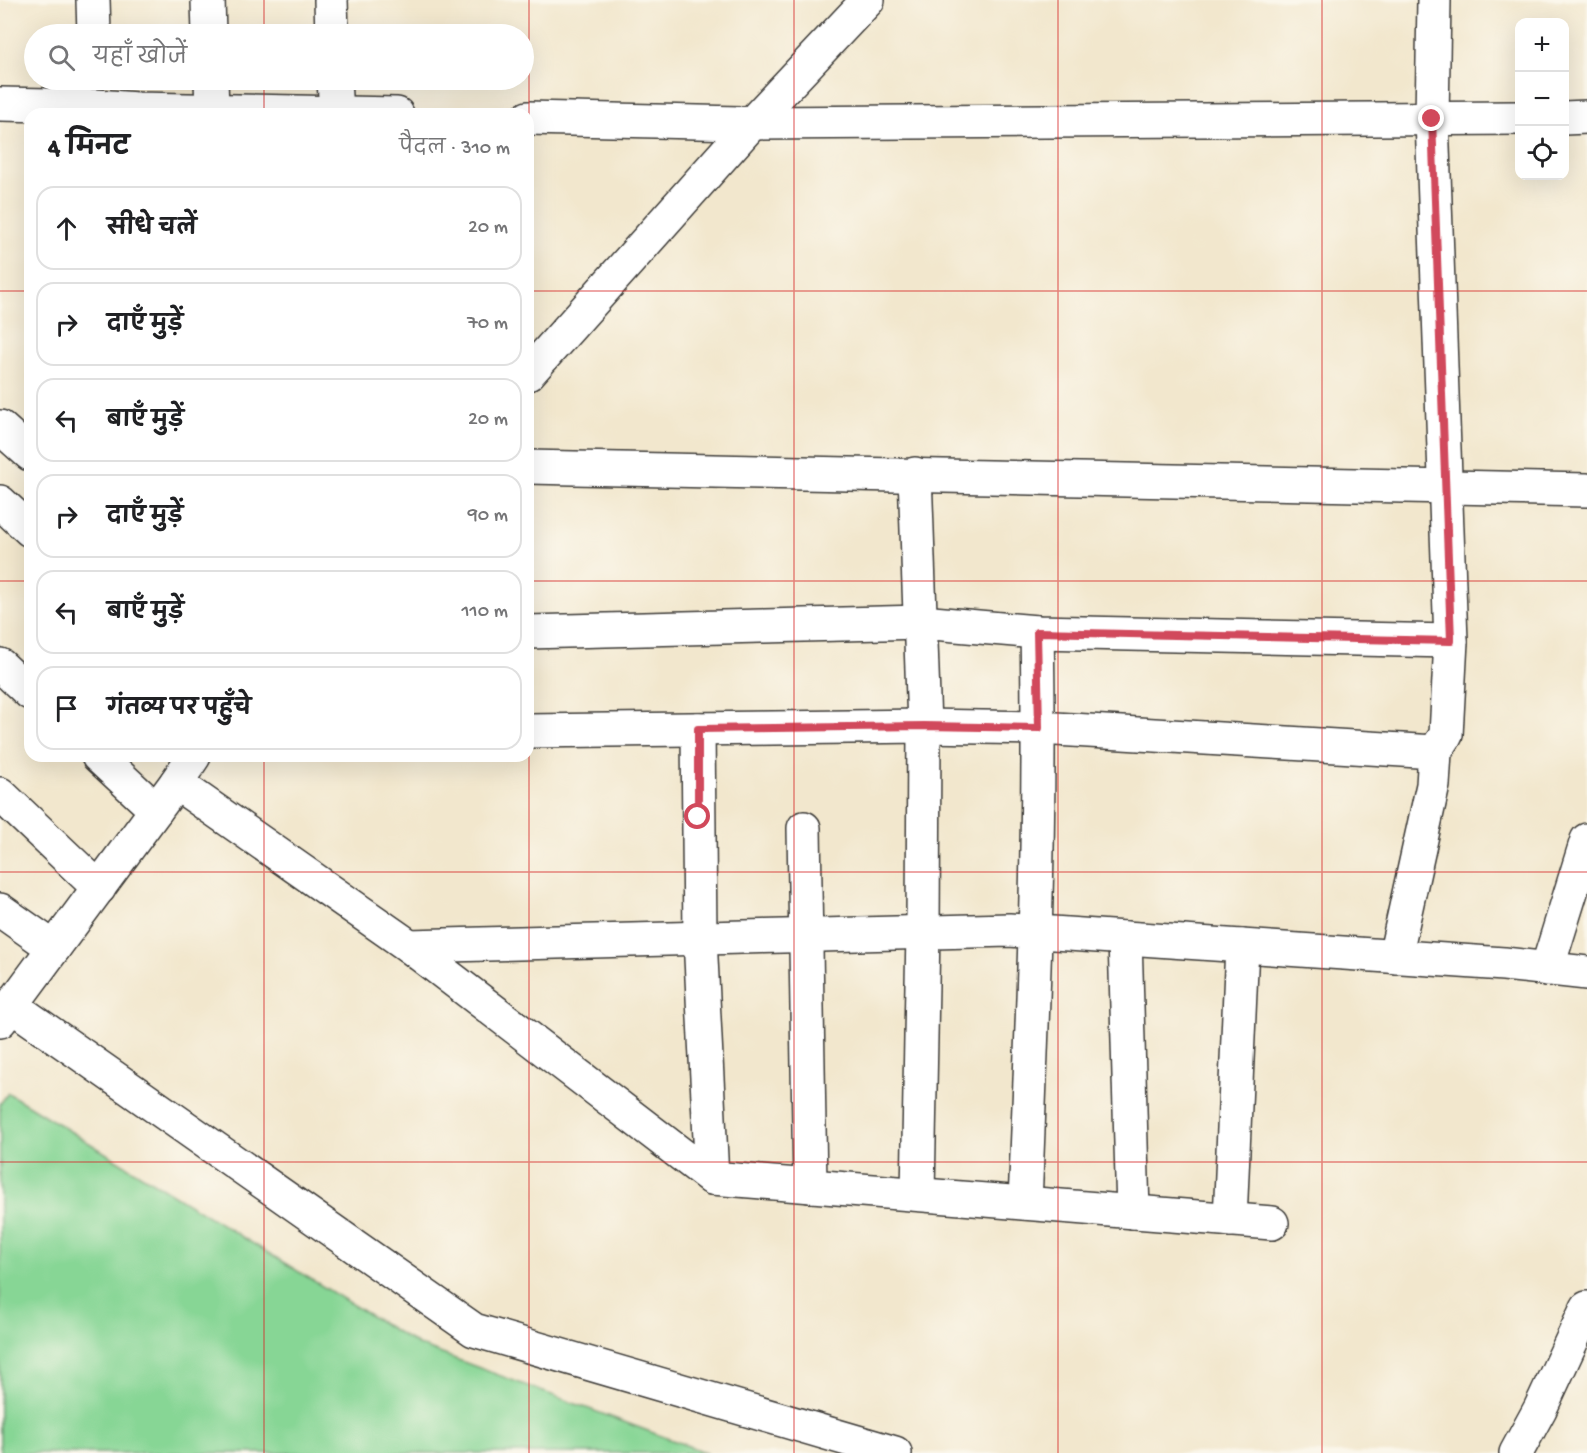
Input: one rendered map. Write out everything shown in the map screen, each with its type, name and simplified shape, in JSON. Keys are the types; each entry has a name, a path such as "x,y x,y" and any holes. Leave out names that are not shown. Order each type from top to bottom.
{"street":[{"path":"93,0 94,24"},
{"path":"208,0 209,24"},
{"path":"331,0 332,24"},
{"path":"534,367 752,123 868,0"},
{"path":"1395,957 1433,785 1435,752 1446,735 1451,641 1432,119 1434,0"},
{"path":"335,90 336,108"},
{"path":"0,104 96,93 128,108"},
{"path":"153,108 211,94 303,108"},
{"path":"1569,118 1587,117"},
{"path":"534,118 752,123 1515,118"},
{"path":"0,427 24,449"},
{"path":"534,466 1587,490"},
{"path":"915,474 924,726 918,1194"},
{"path":"0,502 24,524"},
{"path":"534,632 921,622 1037,632 1451,641"},
{"path":"1025,1203 1036,932 1039,728 1037,632"},
{"path":"0,665 24,687"},
{"path":"534,731 924,726 1039,728 1435,752"},
{"path":"698,729 700,938 712,1178"},
{"path":"104,762 156,810"},
{"path":"895,1453 474,1330 6,1013 185,769 409,946 712,1178 1272,1223"},
{"path":"0,794 99,888"},
{"path":"804,828 810,1186"},
{"path":"1547,969 1587,840"},
{"path":"0,910 54,948"},
{"path":"409,946 1009,930 1587,973"},
{"path":"1125,938 1132,1212"},
{"path":"1230,1220 1242,946"},
{"path":"1516,1453 1540,1409 1587,1308"}],"green space":[{"path":"8,1093 418,1345 707,1453 0,1453 0,1104"}],"route":[{"path":"698,817 698,729 924,726 1039,728 1037,632 1451,641 1432,119"}]}
